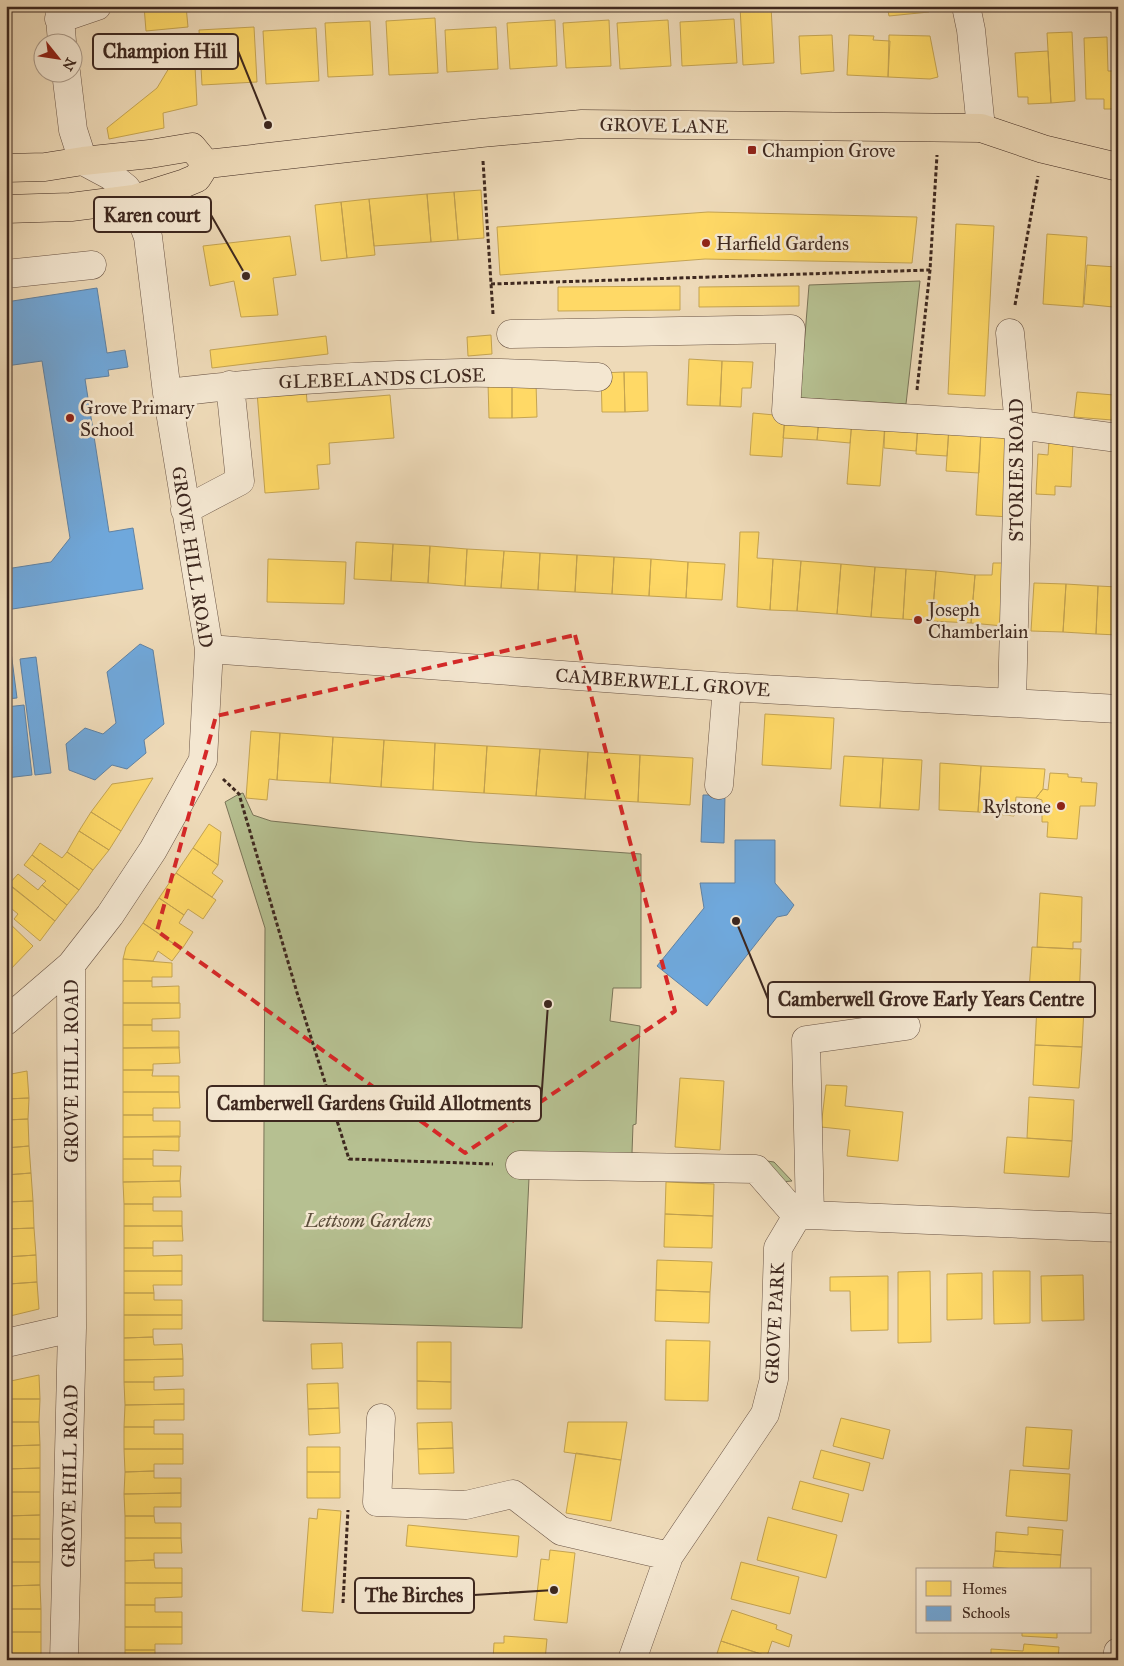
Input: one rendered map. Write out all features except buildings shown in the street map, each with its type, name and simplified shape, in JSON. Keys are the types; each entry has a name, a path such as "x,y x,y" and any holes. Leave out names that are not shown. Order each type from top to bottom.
{"main road":[{"name":"GROVE LANE","path":"206,164 481,132 582,124 981,128 1043,149 1118,167"},
{"path":"6,168 45,167 192,147 206,164 196,178 185,184 134,199 71,207 6,209"}],"street":[{"path":"60,23 97,6"},
{"path":"966,6 971,30 981,128"},
{"path":"67,82 73,130 83,161 110,176 126,188 134,199"},
{"name":"GROVE HILL ROAD","path":"64,1660 72,1328 71,964 110,914 153,850 203,760 209,649 167,393 148,237 134,199"},
{"path":"6,274 92,265"},
{"path":"511,334 790,329 786,411 1019,425 1118,438"},
{"name":"STORIES ROAD","path":"1010,333 1019,425 1012,702"},
{"name":"GLEBELANDS CLOSE","path":"167,393 230,386 464,373 598,377"},
{"path":"185,510 240,481 230,386"},
{"name":"CAMBERWELL GROVE","path":"209,649 727,686 1118,709"},
{"path":"719,785 727,686"},
{"path":"6,1021 71,964"},
{"path":"804,1216 806,1040 906,1026"},
{"path":"520,1165 756,1169 804,1216 1118,1228"},
{"name":"GROVE PARK","path":"632,1660 669,1556 765,1414 774,1379 778,1248 804,1216"},
{"path":"6,1343 72,1328"},
{"path":"381,1418 378,1502 466,1505 513,1494 561,1531 669,1556"},
{"path":"1117,1660 1118,1652"}],"path":[{"path":"914,418 930,270 938,128"},
{"path":"481,132 494,334 511,334"},
{"path":"1010,333 1038,181"},
{"path":"491,284 930,270"},
{"path":"203,760 239,794 298,996 349,1159 520,1165"},
{"path":"343,1603 348,1509 378,1502"}],"highlighted area":[{"path":"575,635 675,1011 465,1153 157,931 216,716"}],"green space":[{"path":"920,281 906,404 800,398 809,285"},
{"name":"Lettsom Gardens","path":"243,793 253,815 271,821 473,842 641,854 641,988 613,988 610,1021 640,1026 636,1124 633,1125 632,1153 774,1162 792,1181 769,1183 740,1175 529,1178 522,1328 263,1321 265,928 225,802"}],"place":[{"name":"Champion Hill","path":"268,125"},
{"name":"Champion Grove","path":"752,150"},
{"name":"Harfield Gardens","path":"706,243"},
{"name":"Karen court","path":"246,276"},
{"name":"Grove Primary School","path":"70,418"},
{"name":"Joseph Chamberlain","path":"918,620"},
{"name":"Rylstone","path":"1061,806"},
{"name":"Camberwell Grove Early Years Centre","path":"736,921"},
{"name":"Camberwell Gardens Guild Allotments","path":"548,1004"},
{"name":"The Birches","path":"554,1590"}]}
